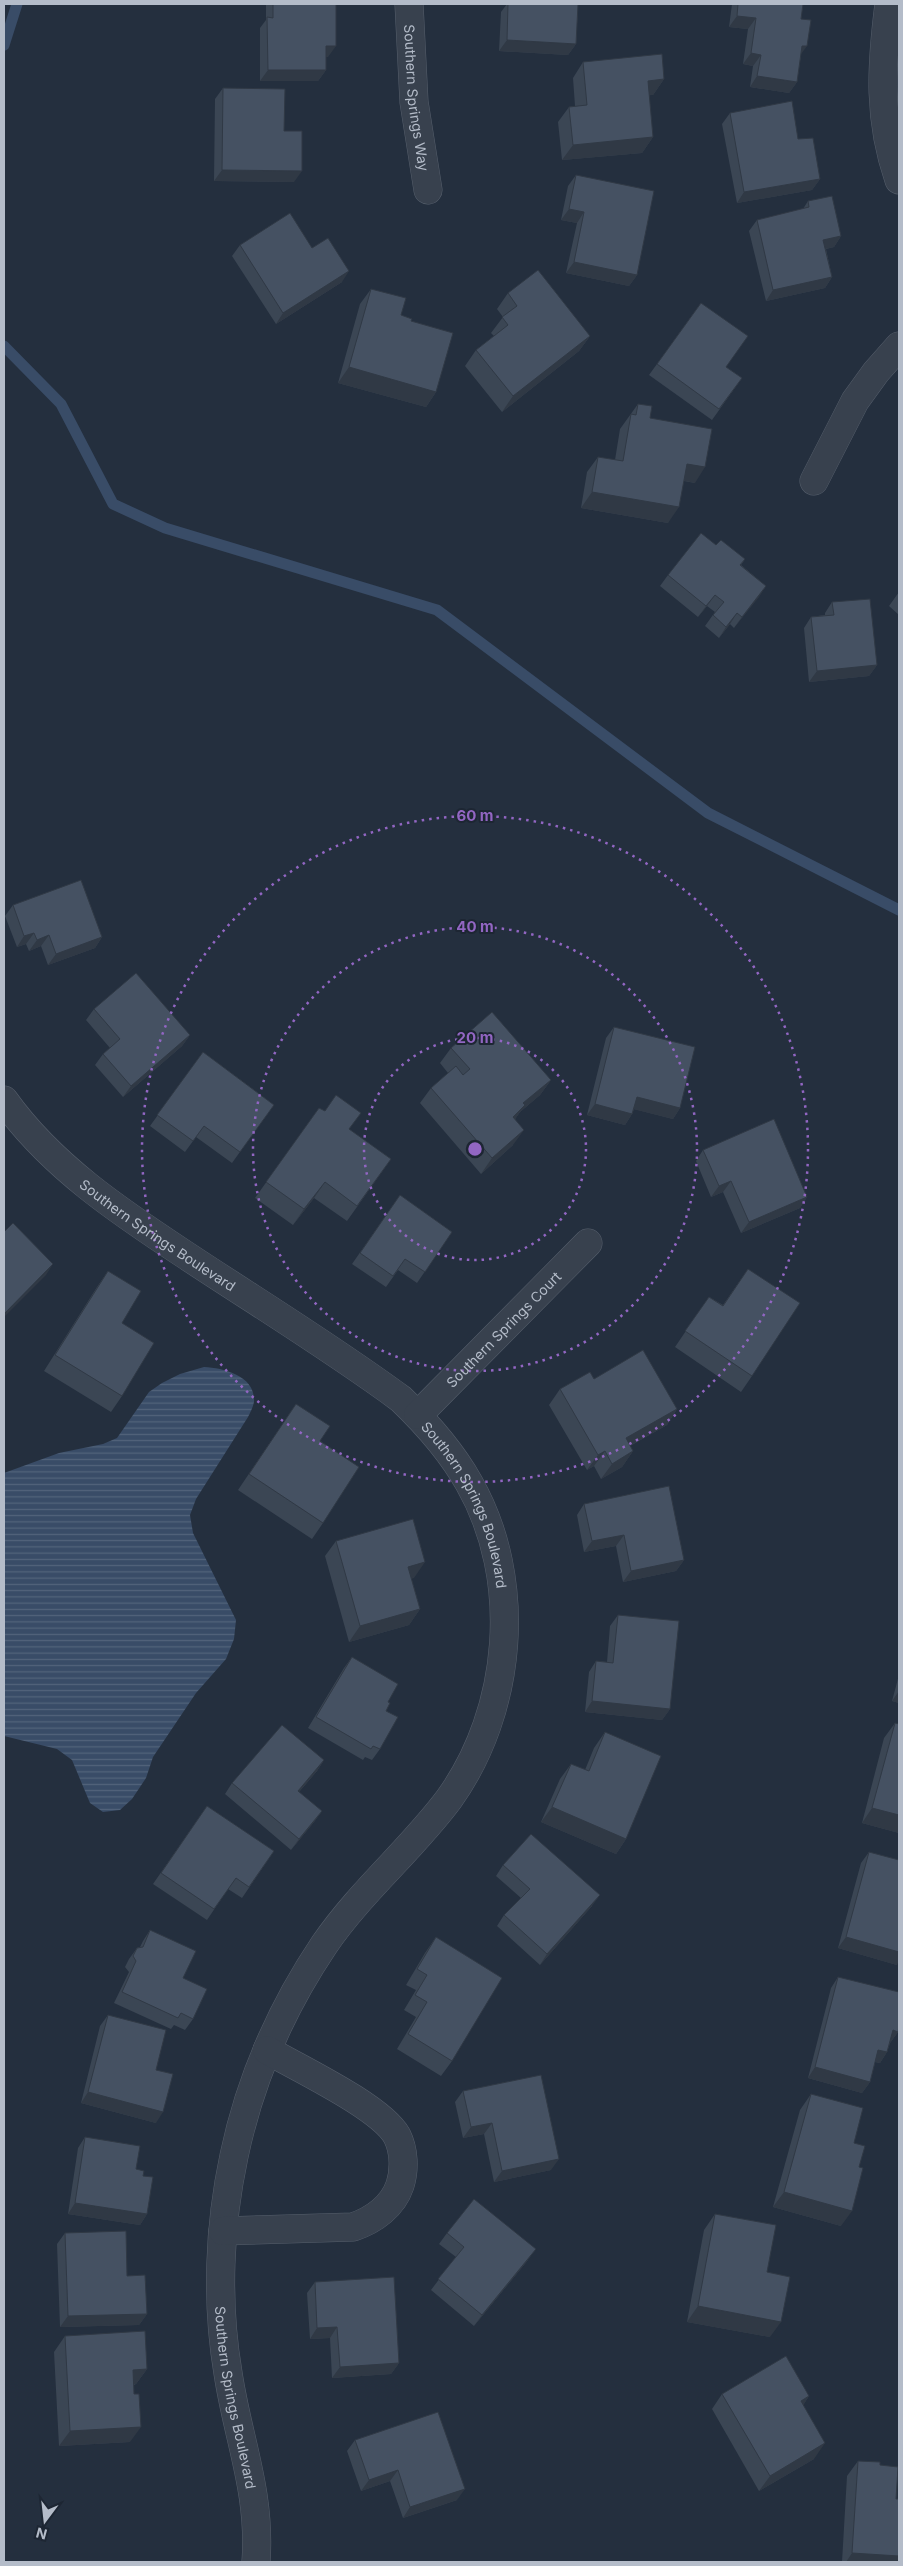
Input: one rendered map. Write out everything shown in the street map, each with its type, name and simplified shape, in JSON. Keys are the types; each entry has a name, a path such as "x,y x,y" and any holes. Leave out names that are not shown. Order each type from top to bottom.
{"street":[{"name":"Southern Springs Way","path":"409,4 414,102 428,190"},
{"path":"889,4 882,77 889,148 899,180"},
{"path":"814,481 855,401 876,372 899,346"},
{"name":"Southern Springs Boulevard","path":"4,1100 29,1131 78,1179 132,1220 382,1385 418,1415 441,1441 470,1484 496,1549 504,1620 503,1655 498,1688 478,1746 457,1786 442,1807 345,1916 288,2004 267,2050 248,2102 234,2156 223,2231 221,2300 225,2355 254,2493 256,2562"},
{"name":"Southern Springs Court","path":"418,1415 588,1243"},
{"path":"223,2231 353,2227 363,2224 384,2208 394,2198 400,2183 403,2163 400,2145 396,2135 376,2112 267,2050"}],"water":[{"path":"204,1367 221,1369 237,1375 250,1386 254,1402 248,1417 196,1499 190,1515 193,1533 236,1620 234,1639 226,1659 196,1693 153,1757 146,1778 132,1799 120,1810 103,1812 90,1803 72,1760 57,1749 4,1736 4,1473 59,1453 103,1444 117,1438 149,1392 180,1374"}],"building":[{"path":"273,4 336,4 336,46 326,46 326,70 268,70 267,17 273,18"},
{"path":"508,4 578,4 576,44 507,40"},
{"path":"738,4 803,4 801,19 811,20 807,46 802,46 797,82 757,76 761,55 751,53 756,18 737,16"},
{"path":"662,54 664,79 648,81 653,137 573,145 569,107 587,105 583,62"},
{"path":"223,88 285,89 284,131 302,131 302,171 222,170"},
{"path":"792,101 798,139 813,138 820,179 744,192 730,113"},
{"path":"576,175 654,191 637,275 574,262 584,212 569,209"},
{"path":"832,196 841,236 823,240 832,277 773,290 757,220 809,207 808,201"},
{"path":"290,213 312,248 328,238 349,271 283,313 240,245"},
{"path":"538,270 590,336 513,396 476,350 508,325 502,317 517,306 508,293"},
{"path":"371,289 406,298 401,315 412,319 411,321 453,333 436,392 349,367"},
{"path":"701,303 748,336 726,367 742,378 719,409 657,364"},
{"path":"638,404 652,406 650,418 712,429 705,467 687,464 679,507 592,492 598,457 623,461 631,414 636,415"},
{"path":"701,533 716,545 721,540 745,559 740,565 766,586 742,617 737,613 726,627 713,615 724,602 715,595 706,606 668,575"},
{"path":"870,599 877,665 817,671 811,617 834,615 832,602"},
{"path":"81,880 102,937 56,954 49,935 37,940 34,933 24,936 13,905"},
{"path":"136,973 190,1035 131,1086 103,1054 120,1039 94,1009"},
{"path":"492,1012 551,1080 523,1103 525,1105 513,1117 524,1130 492,1158 431,1088 456,1066 463,1075 470,1069 451,1048"},
{"path":"614,1027 695,1047 680,1108 637,1097 632,1114 595,1104"},
{"path":"203,1052 274,1105 240,1152 204,1126 193,1141 157,1115"},
{"path":"336,1095 361,1113 349,1129 391,1159 357,1206 325,1182 304,1209 266,1182 319,1108 325,1111"},
{"path":"774,1119 807,1197 749,1222 731,1181 719,1186 703,1150"},
{"path":"400,1195 452,1232 425,1272 405,1259 393,1276 360,1253"},
{"path":"13,1223 53,1264 4,1314 4,1232"},
{"path":"748,1269 800,1303 752,1376 685,1331 709,1297 723,1306"},
{"path":"108,1271 141,1291 122,1323 154,1343 122,1396 55,1355"},
{"path":"643,1350 677,1409 626,1438 633,1451 612,1464 605,1451 598,1455 560,1389 590,1372 594,1379"},
{"path":"296,1404 330,1426 320,1441 359,1467 323,1523 249,1474"},
{"path":"669,1486 684,1560 631,1571 624,1535 592,1541 584,1504"},
{"path":"413,1519 425,1562 408,1567 420,1609 360,1626 336,1541"},
{"path":"618,1615 679,1621 670,1709 592,1701 596,1661 613,1663"},
{"path":"352,1657 398,1684 388,1702 390,1703 386,1711 398,1717 380,1749 373,1746 371,1749 316,1717"},
{"path":"895,1723 899,1724 899,1815 872,1808"},
{"path":"282,1725 324,1760 298,1791 322,1811 299,1839 232,1783"},
{"path":"605,1732 661,1756 626,1839 552,1807 571,1764 589,1771"},
{"path":"207,1806 274,1851 249,1887 236,1878 214,1909 161,1873"},
{"path":"531,1834 600,1895 547,1954 504,1915 530,1889 503,1865"},
{"path":"869,1852 899,1860 899,1952 846,1937"},
{"path":"150,1930 196,1951 183,1978 207,1989 193,2019 181,2013 178,2018 122,1992 136,1961 133,1956 137,1948 143,1947"},
{"path":"436,1937 502,1978 452,2061 408,2034 427,2002 415,1995 427,1975 417,1969"},
{"path":"838,1977 899,1992 898,2032 893,2030 887,2052 878,2050 870,2082 815,2067"},
{"path":"108,2015 166,2030 156,2070 173,2074 163,2112 88,2092"},
{"path":"541,2075 559,2159 502,2171 492,2123 471,2127 463,2091"},
{"path":"811,2094 863,2108 854,2143 865,2146 859,2167 863,2168 852,2211 784,2192"},
{"path":"85,2137 140,2146 136,2169 144,2171 143,2176 153,2177 147,2214 75,2203"},
{"path":"474,2199 536,2249 482,2315 438,2279 464,2247 447,2233"},
{"path":"715,2214 776,2225 767,2272 790,2277 781,2322 698,2306"},
{"path":"126,2231 127,2276 145,2275 147,2314 68,2316 65,2233"},
{"path":"394,2277 399,2363 340,2367 337,2327 317,2328 315,2282"},
{"path":"145,2331 147,2369 133,2370 134,2394 139,2394 141,2427 70,2431 65,2336"},
{"path":"786,2356 809,2396 801,2401 825,2443 770,2476 722,2394"},
{"path":"438,2412 465,2489 410,2507 398,2470 369,2480 355,2440"},
{"path":"858,2461 880,2462 880,2465 898,2467 896,2499 899,2499 899,2556 852,2553"}],"waterway":[{"path":"4,45 17,4"},
{"path":"4,346 61,404 113,504 165,528 437,610 708,813 899,910"}]}
